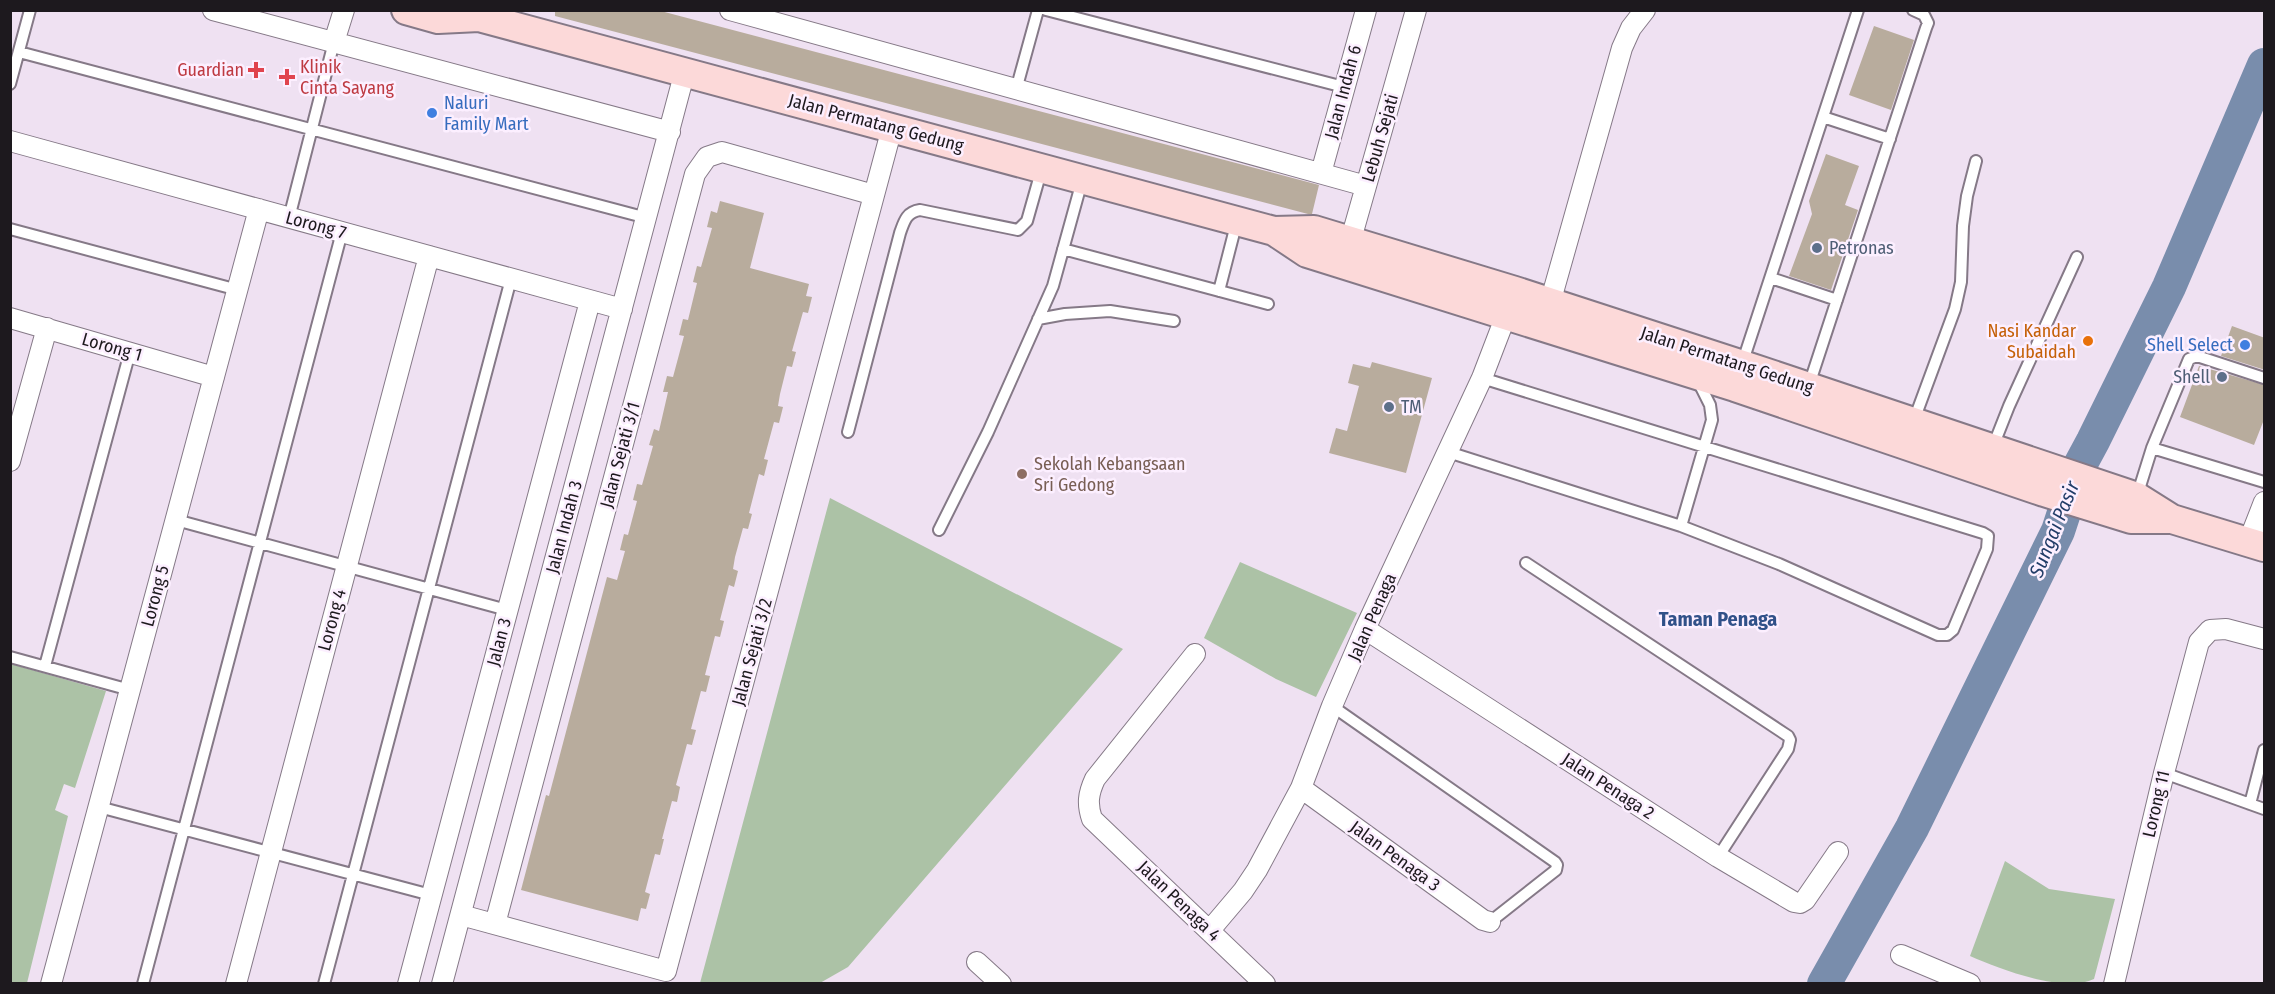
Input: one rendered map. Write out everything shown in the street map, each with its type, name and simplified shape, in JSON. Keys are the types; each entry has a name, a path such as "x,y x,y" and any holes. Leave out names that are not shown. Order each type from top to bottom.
{"main road":[{"name":"Jalan Permatang Gedung","path":"406,10 438,19 475,14 516,18 685,71 1274,231 1307,253 1347,253 1511,304 1694,374 2256,545"},
{"name":"Jalan Permatang Gedung","path":"1511,304 1550,303 1742,364 1992,449 2049,481"}],"street":[{"path":"213,10 670,132"},
{"path":"334,42 344,10"},
{"path":"730,10 1366,186"},
{"name":"Lebuh Sejati","path":"1347,253 1416,10"},
{"path":"1550,303 1622,48 1631,28 1645,10"},
{"name":"Jalan Indah 6","path":"1321,173 1365,11"},
{"name":"Jalan Indah 3","path":"442,984 685,71"},
{"name":"Jalan Sejati 3/2","path":"460,915 664,977 892,128"},
{"name":"Lorong 7","path":"10,141 622,309"},
{"name":"Jalan Sejati 3/1","path":"495,924 695,174 707,158 722,152 874,195"},
{"name":"Lorong 5","path":"51,984 259,209"},
{"name":"Lorong 4","path":"236,984 429,256"},
{"name":"Jalan 3","path":"408,984 590,301"},
{"name":"Jalan Penaga","path":"1210,930 1243,891 1257,870 1301,788 1332,706 1365,629 1482,378 1511,304"},
{"name":"Lorong 1","path":"10,318 214,376"},
{"path":"10,461 47,328"},
{"path":"2256,545 2265,502"},
{"name":"Jalan Penaga 2","path":"1365,629 1718,857 1794,902 1800,903 1806,900 1838,852"},
{"name":"Lorong 11","path":"2114,984 2164,773 2199,642 2210,630 2226,630 2265,639"},
{"name":"Jalan Penaga 4","path":"1195,654 1095,778 1089,792 1087,806 1092,819 1265,984"},
{"name":"Jalan Penaga 3","path":"1301,788 1483,920 1490,922"},
{"path":"1901,955 1970,984"},
{"path":"977,962 1001,984"}],"lane":[{"path":"10,84 30,10"},
{"path":"1016,90 1038,10"},
{"path":"1046,10 1344,87"},
{"path":"1742,364 1858,10"},
{"path":"1809,387 1928,23 1924,15 1913,10"},
{"path":"289,218 334,42"},
{"path":"19,52 647,218"},
{"path":"1823,117 1890,139"},
{"path":"1913,423 1955,309 1961,282 1963,226 1967,196 1976,161"},
{"path":"848,432 905,219 909,213 920,210 1018,230 1027,221 1042,168"},
{"path":"939,530 988,432 1053,286 1082,179"},
{"path":"1219,291 1237,221"},
{"path":"10,229 238,290"},
{"path":"143,984 342,232"},
{"path":"1063,249 1268,304"},
{"path":"1992,449 2077,256"},
{"path":"1770,278 1837,300"},
{"path":"324,984 511,279"},
{"path":"1038,320 1065,314 1110,311 1173,321"},
{"path":"45,666 130,352"},
{"path":"2134,508 2152,448 2189,359 2193,357 2265,378"},
{"path":"1681,526 1712,420 1710,405 1694,374"},
{"path":"1448,452 1681,526 1768,560 1938,635 1947,635 1953,630 1987,549 1988,536 1705,445 1482,378"},
{"path":"2152,448 2265,482"},
{"path":"176,520 507,610"},
{"path":"1526,563 1788,736 1790,740 1788,749 1718,857"},
{"path":"10,657 130,690"},
{"path":"1332,706 1555,862 1556,870 1490,922"},
{"path":"2250,804 2265,750"},
{"path":"2164,773 2265,809"},
{"path":"99,807 431,895"}],"green space":[{"path":"830,498 1123,649 848,967 820,983 700,983"},
{"path":"1240,562 1357,613 1316,697 1276,679 1204,638"},
{"path":"11,664 106,691 75,788 64,784 55,810 68,816 27,983 11,983"},
{"path":"2005,861 2049,889 2115,899 2094,979 2066,984 2049,982 2015,973 1970,956"}],"building":[{"path":"555,10 657,10 1319,185 1312,214 555,16"},
{"path":"1874,26 1914,40 1891,110 1849,95"},
{"path":"1826,154 1859,166 1845,205 1858,210 1831,290 1789,276 1812,214 1809,201"},
{"path":"720,201 764,213 750,268 809,284 806,296 812,297 808,313 803,312 792,351 796,352 792,367 787,366 778,406 783,407 779,423 774,422 764,459 768,460 764,476 759,474 749,513 752,514 748,529 743,528 735,557 733,569 738,571 734,587 729,585 720,620 724,621 720,637 715,636 705,675 710,676 706,692 701,691 691,729 696,730 692,745 687,744 676,785 680,787 677,802 672,801 660,855 655,854 645,892 650,894 646,909 641,908 638,921 521,890 546,795 549,796 607,577 617,580 625,551 620,550 624,534 628,535 637,501 633,500 637,484 642,485 653,446 649,445 654,429 659,431 668,392 663,392 667,376 673,377 684,336 679,335 683,319 688,320 697,283 693,282 697,266 701,267 712,228 707,227 711,211 717,213"},
{"name":"Shell Select","path":"2232,326 2265,338 2265,370 2221,356"},
{"name":"TM","path":"1372,362 1432,378 1406,473 1329,453 1336,428 1347,431 1359,386 1348,383 1353,364 1370,368"},
{"path":"2199,366 2265,385 2265,417 2254,445 2180,417"}],"waterway":[{"name":"Sungai Pasir","path":"1824,984 1912,828 2058,531 2079,467 2169,287 2264,65"}],"place":[{"name":"Guardian","path":"256,70"},
{"name":"Klinik Cinta Sayang","path":"287,77"},
{"name":"Naluri Family Mart","path":"432,113"},
{"name":"Petronas","path":"1817,248"},
{"name":"Nasi Kandar Subaidah","path":"2088,341"},
{"name":"Shell Select","path":"2245,345"},
{"name":"Shell","path":"2222,377"},
{"name":"TM","path":"1389,407"},
{"name":"Sekolah Kebangsaan Sri Gedong","path":"1022,474"}],"district":[{"name":"Taman Penaga","path":"1718,619"}]}
